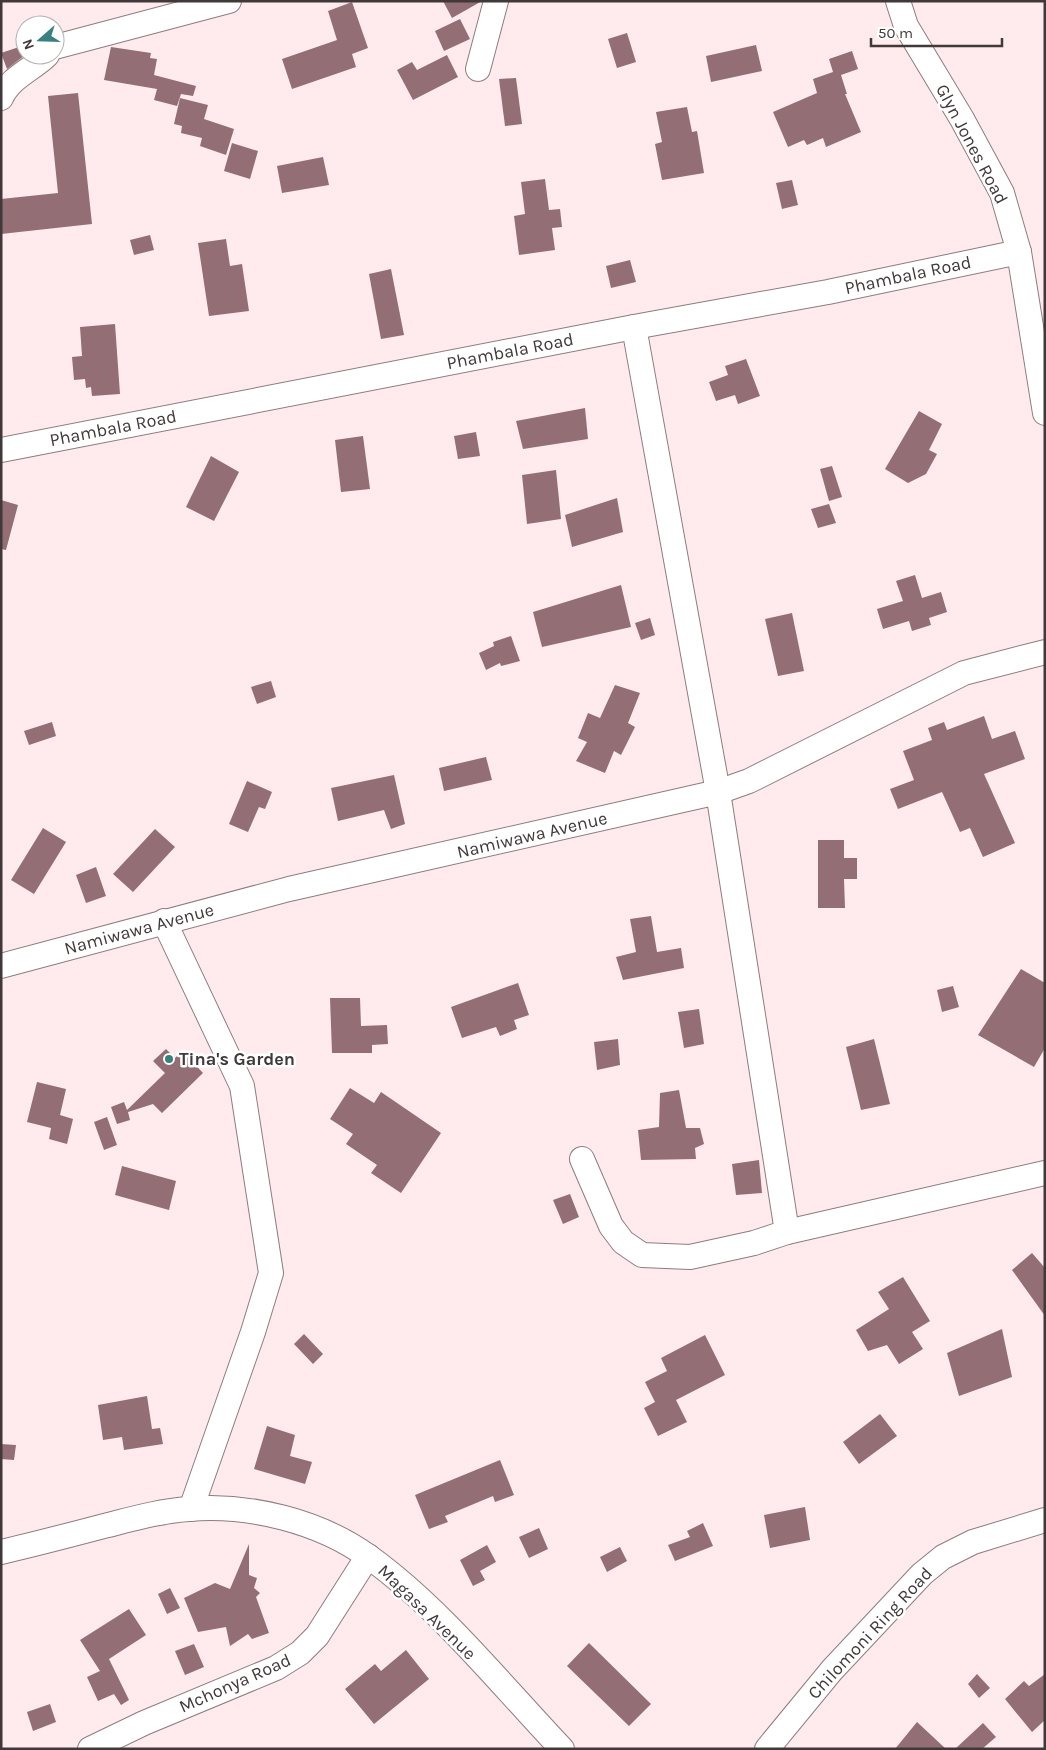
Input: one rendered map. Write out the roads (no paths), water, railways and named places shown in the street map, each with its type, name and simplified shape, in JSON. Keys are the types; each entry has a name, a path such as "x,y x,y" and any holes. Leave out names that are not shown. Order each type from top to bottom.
{"street":[{"path":"65,44 229,1"},
{"path":"478,69 496,1"},
{"name":"Glyn Jones Road","path":"898,1 906,26 962,120 1002,193 1020,252 1045,411"},
{"path":"1,98 11,83 36,65"},
{"name":"Phambala Road","path":"1,450 634,327 828,292 1020,252"},
{"path":"634,327 718,792 787,1232"},
{"name":"Namiwawa Avenue","path":"1,966 289,889 718,792 749,781 964,672 1045,652"},
{"path":"164,921 242,1086 271,1273 253,1332 191,1509"},
{"path":"582,1159 611,1226 623,1242 642,1256 690,1257 754,1243 787,1232 1045,1173"},
{"name":"Magasa Avenue","path":"1,1552 162,1512 191,1509 234,1509 271,1515 333,1536 368,1556 434,1614 562,1749"},
{"name":"Chilomoni Ring Road","path":"767,1749 832,1670 922,1574 942,1557 973,1542 1045,1520"},
{"name":"Mchonya Road","path":"90,1749 144,1723 276,1668 300,1653 317,1636 368,1556"}],"place":[{"name":"Tina's Garden","path":"169,1059"}]}
